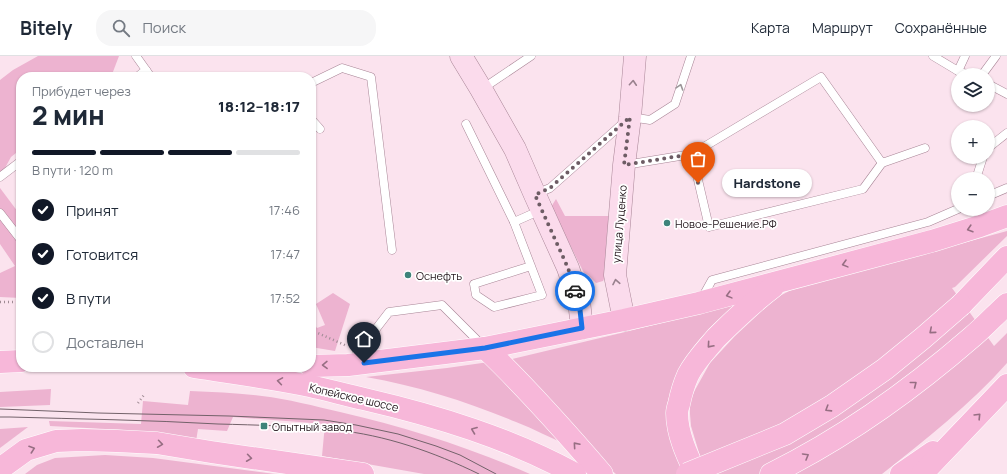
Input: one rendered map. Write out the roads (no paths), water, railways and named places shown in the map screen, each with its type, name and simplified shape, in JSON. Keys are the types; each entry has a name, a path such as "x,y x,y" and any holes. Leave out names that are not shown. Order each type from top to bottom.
{"main road":[{"path":"316,365 354,358 485,348 624,320 699,303 780,282 930,231 980,226 1007,216"},
{"path":"686,474 785,434 832,406 885,369 923,338 961,305 1007,257"},
{"path":"696,474 684,448 677,413 681,392 688,375 698,359 731,322 758,298 780,282"},
{"path":"771,474 788,466 850,429 908,389 973,336 1006,304"},
{"path":"485,348 500,362 602,474"},
{"path":"0,362 16,361"},
{"name":"Копейское шоссе","path":"225,372 310,386 401,408 468,427 511,443 575,474"},
{"path":"922,474 1007,385"},
{"path":"900,474 962,432"},
{"path":"0,471 4,466 26,450 56,441 96,440 157,443 363,474"}],"street":[{"path":"461,56 515,149 568,268 579,301 582,328"},
{"name":"улица Луценко","path":"624,320 615,275 635,56"}],"lane":[{"path":"136,56 147,72"},
{"path":"481,89 531,56"},
{"path":"514,222 538,202 550,188 630,117 650,120 675,104 691,56"},
{"path":"933,56 953,68"},
{"path":"959,68 965,56"},
{"path":"987,68 996,56"},
{"path":"316,81 342,68 370,77 392,250"},
{"path":"624,165 692,154 821,77 882,163"},
{"path":"995,88 1007,94"},
{"path":"466,124 514,222 531,266 542,296 494,307 476,295 474,284 531,266"},
{"path":"316,125 320,129"},
{"path":"995,142 1007,133"},
{"path":"692,154 709,227 863,189 882,163 925,148"},
{"path":"0,177 16,165"},
{"path":"995,193 1007,188"},
{"path":"0,213 16,234"},
{"path":"699,303 712,280 930,231 951,214"},
{"path":"354,358 389,312 442,305 485,348"}],"tram line":[{"path":"0,409 324,420 398,434 460,455 496,474"},
{"path":"0,417 292,427 354,432 391,440 427,452 479,474"}],"place":[{"name":"Hardstone","path":"698,183"},
{"name":"Новое-Решение.РФ","path":"667,223"},
{"name":"Оснефть","path":"408,275"},
{"name":"Опытный завод","path":"264,426"}]}
